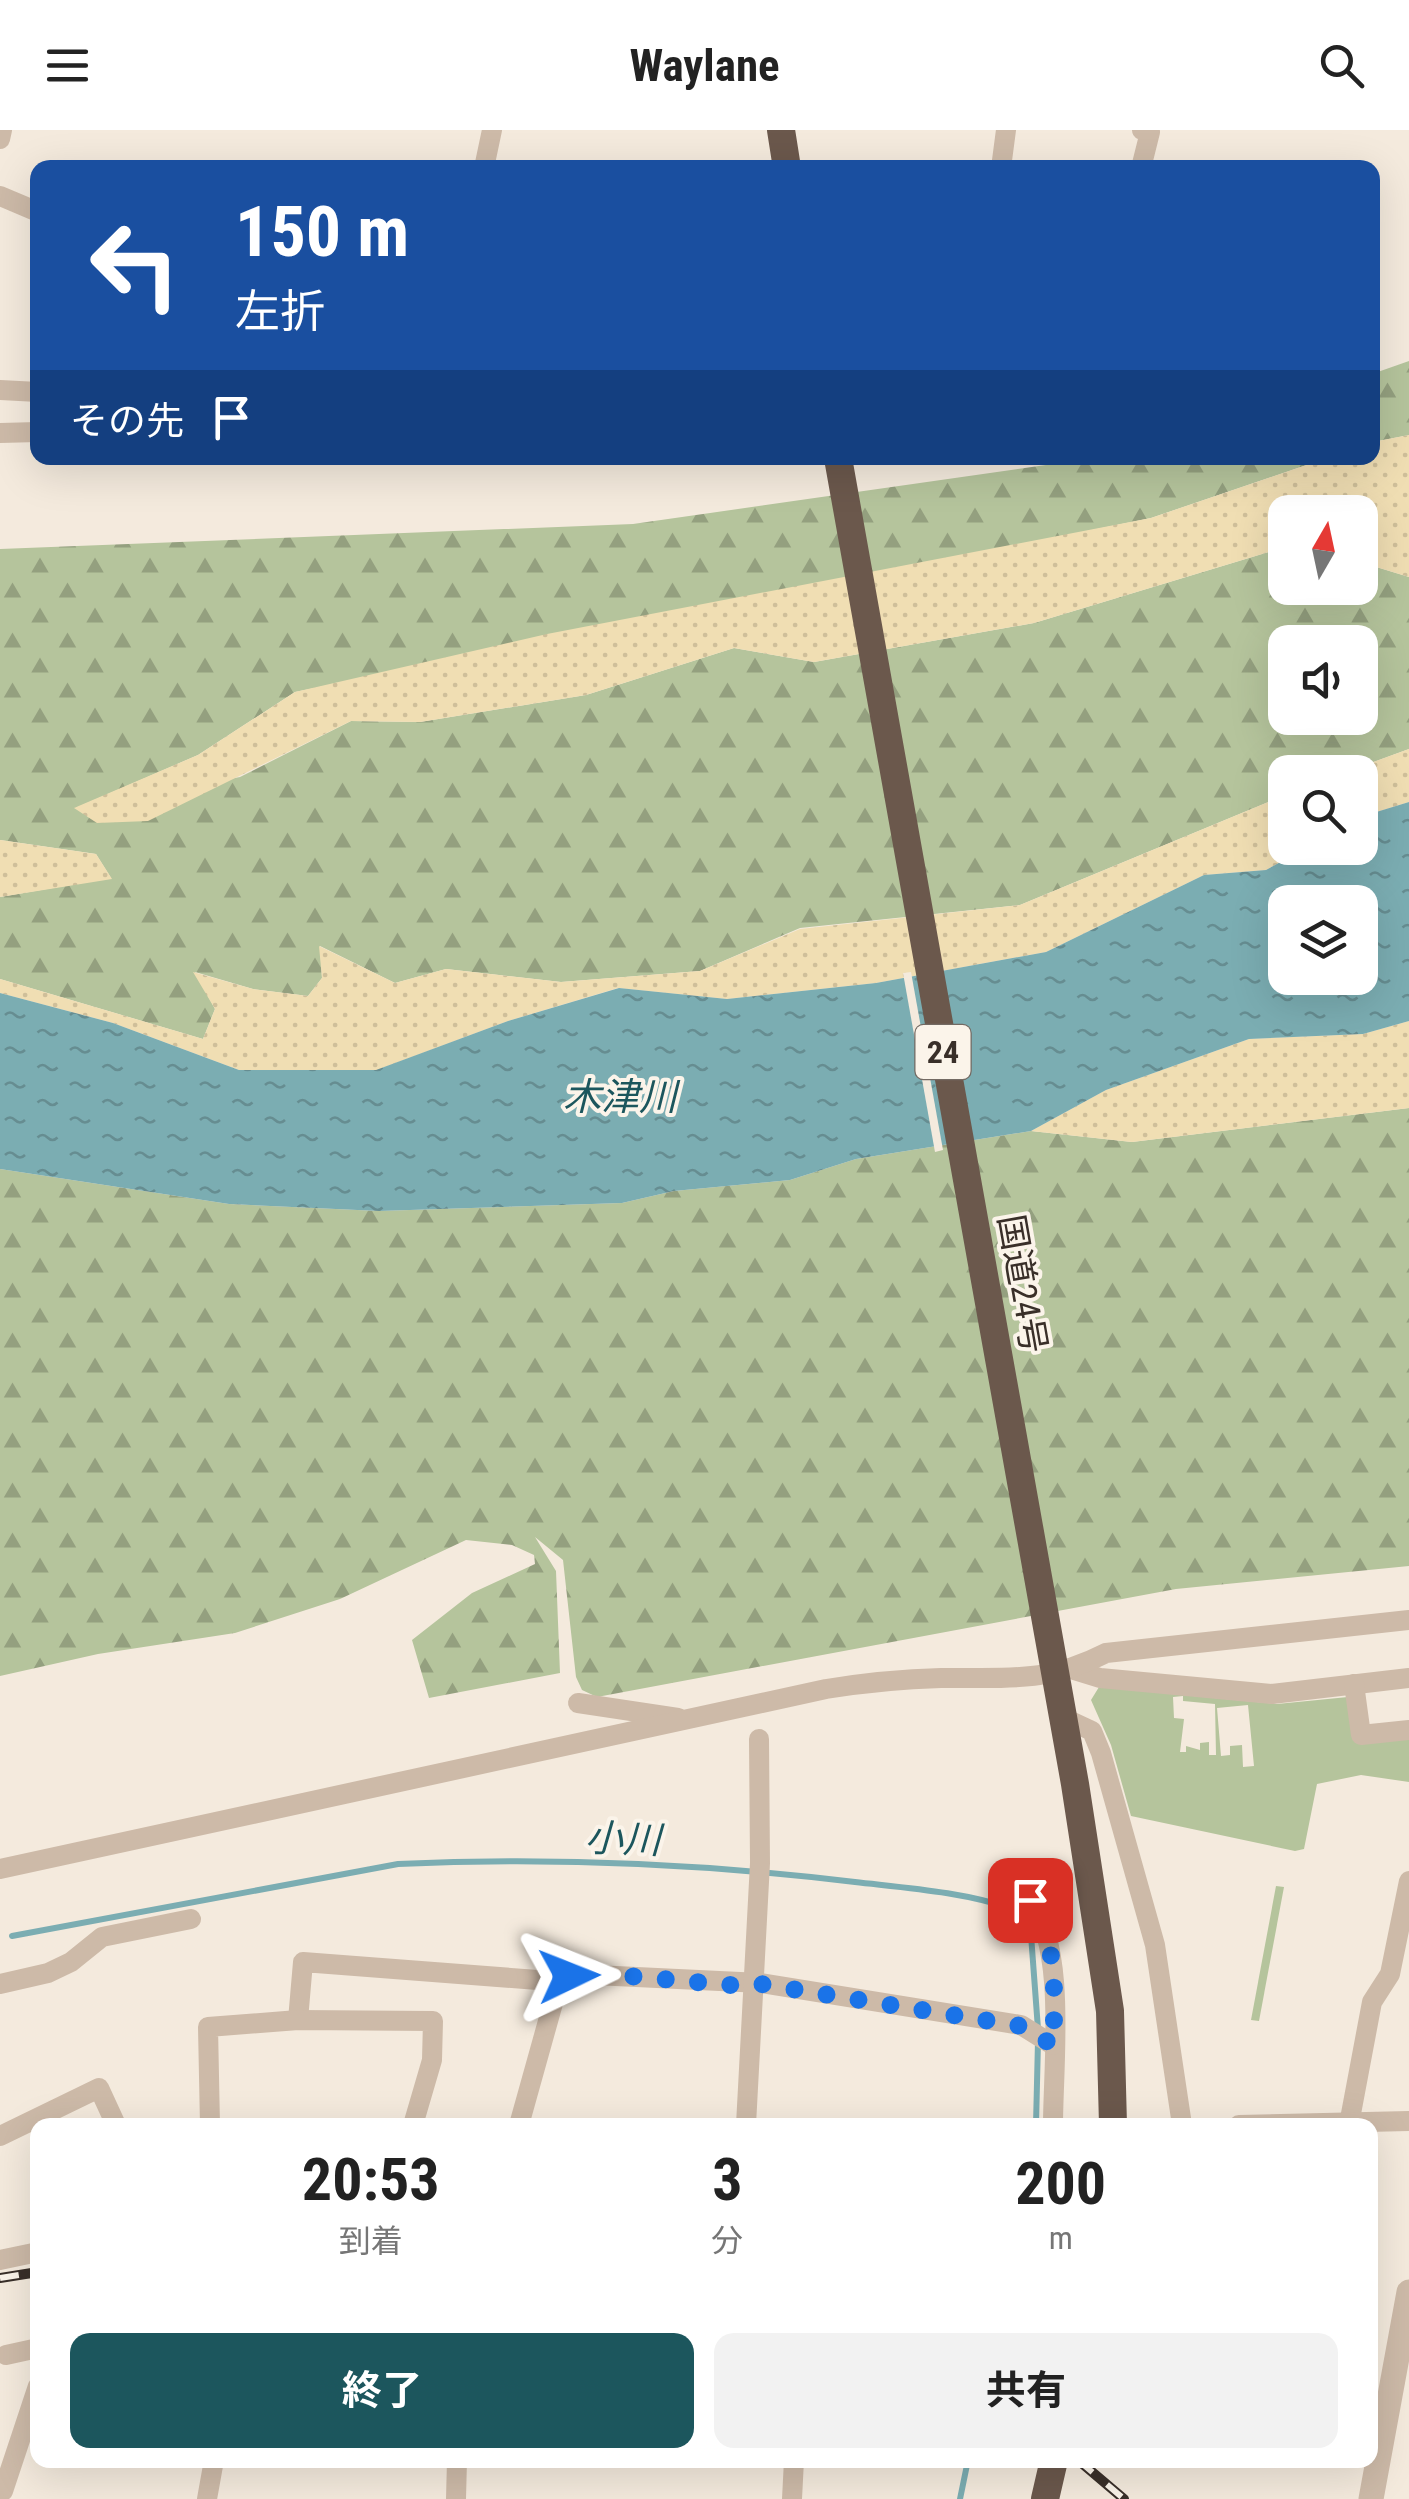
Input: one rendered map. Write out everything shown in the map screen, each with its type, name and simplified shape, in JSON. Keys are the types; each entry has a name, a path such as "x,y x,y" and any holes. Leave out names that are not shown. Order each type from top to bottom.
{"highway":[{"path":"782,130 786,160"},
{"name":"国道24号","path":"839,465 1058,1664 1062,1717 1106,1982 1112,2118"},
{"path":"1044,2499 1053,2468"}],"street":[{"path":"0,139 2,130"},
{"path":"486,160 492,130"},
{"path":"1002,160 1006,130"},
{"path":"1142,130 1150,132 1144,160"},
{"path":"0,196 30,209"},
{"path":"0,390 30,392"},
{"path":"0,433 30,432"},
{"path":"0,1869 837,1687 1409,1620"},
{"path":"1058,1664 1100,1678 1272,1694 1409,1678"},
{"path":"1354,1684 1361,1736 1409,1730"},
{"path":"578,1703 690,1720"},
{"path":"1062,1717 1092,1731 1101,1753 1155,1945 1181,2118"},
{"path":"746,2118 760,1863 759,1739"},
{"path":"1350,2118 1372,2002 1390,1974 1409,1881"},
{"path":"1030,1900 1041,1917 1050,1952 1054,2118"},
{"path":"0,1984 48,1974 71,1962 102,1937 191,1919"},
{"path":"298,2020 303,1962 564,1982 586,1972 752,1985 1028,2028 1051,2043"},
{"path":"521,2118 543,2029 564,1982"},
{"path":"210,2118 208,2028 298,2020 433,2021 432,2060 415,2118"},
{"path":"37,2118 99,2088 113,2118"},
{"path":"1378,2119 1409,2120"},
{"path":"0,2136 30,2121"},
{"path":"0,2260 30,2254"},
{"path":"1378,2465 1409,2292"},
{"path":"6,2355 30,2350"},
{"path":"2,2491 30,2409"},
{"path":"207,2499 213,2468"},
{"path":"459,2468 462,2498"},
{"path":"792,2499 794,2468"},
{"path":"1372,2499 1378,2468"}],"green space":[{"path":"1409,361 1409,435 1380,441 1380,371"},
{"path":"1046,465 1306,465 1151,518 295,692 198,755 76,808 240,777 351,721 420,722 586,695 734,648 814,662 1034,623 1268,552 1268,605 1378,605 1378,568 1409,577 1409,749 1378,760 1378,755 1268,755 1268,802 1020,905 800,928 700,971 561,982 446,969 395,983 320,946 322,978 308,996 253,989 195,972 215,1009 203,1039 0,979 0,897 111,878 96,854 0,840 0,549 633,524"},
{"path":"1409,1108 1409,1566 1176,1589 597,1697 582,1690 576,1677 563,1560 535,1537 556,1571 560,1673 429,1698 412,1640 472,1593 535,1564 534,1555 512,1545 466,1540 340,1599 235,1633 98,1654 0,1676 0,1169 229,1204 379,1211 622,1203 674,1191 790,1180 856,1159 1031,1131 1132,1142"},
{"path":"1099,1687 1277,1704 1348,1697 1356,1742 1409,1736 1409,1782 1361,1775 1317,1784 1304,1849 1295,1851 1131,1816 1111,1745 1091,1700","holes":["1183,1696 1183,1701 1215,1704 1216,1755 1209,1755 1209,1742 1200,1743 1200,1750 1186,1746 1186,1752 1180,1752 1184,1719 1174,1718 1173,1697","1248,1705 1254,1766 1243,1767 1242,1745 1230,1746 1230,1755 1221,1756 1217,1708"]},
{"path":"1276,1886 1284,1887 1259,2021 1251,2020"}],"sand":[{"path":"1409,435 1409,577 1378,568 1378,495 1268,495 1268,552 1034,623 814,662 734,648 586,695 420,722 351,721 148,821 97,823 74,808 198,755 295,692 547,634 1151,518 1306,465 1380,465 1380,441"},
{"path":"1409,749 1409,802 1378,811 1378,760"},
{"path":"1268,802 1268,865 1275,865 1266,870 1204,875 1046,952 876,983 727,999 618,988 508,1021 377,1070 239,1070 113,1023 0,993 0,979 203,1039 215,1009 193,972 253,989 308,996 322,978 319,946 395,983 446,969 561,982 700,971 800,929 1020,905"},
{"path":"0,840 96,854 112,879 0,897"},
{"path":"1409,1021 1409,1108 1132,1142 1031,1131 1106,1090 1249,1039 1363,1034"}],"water":[{"name":"木津川","path":"1409,802 1409,1021 1363,1034 1249,1039 1106,1090 1031,1131 856,1159 790,1180 674,1191 622,1203 379,1211 229,1204 0,1169 0,993 113,1023 239,1070 376,1070 508,1021 619,988 727,999 876,983 1046,952 1204,875 1266,870 1275,865 1378,865 1378,811"}],"pier":[{"path":"911,972 943,1150 935,1152 903,973"}],"waterway":[{"name":"小川","path":"12,1936 398,1864 570,1862 799,1876 935,1891 1013,1909 1031,1935 1038,2029"},
{"name":"小川","path":"1036,2118 1038,2041"},
{"name":"小川","path":"960,2499 966,2468"}],"railway":[{"path":"0,2278 30,2273"},
{"path":"1087,2468 1124,2499"}],"route":[{"path":"569,1976 594,1973 742,1986 761,1984 1021,2026 1053,2045 1050,1952 1041,1917 1030,1900"}]}
